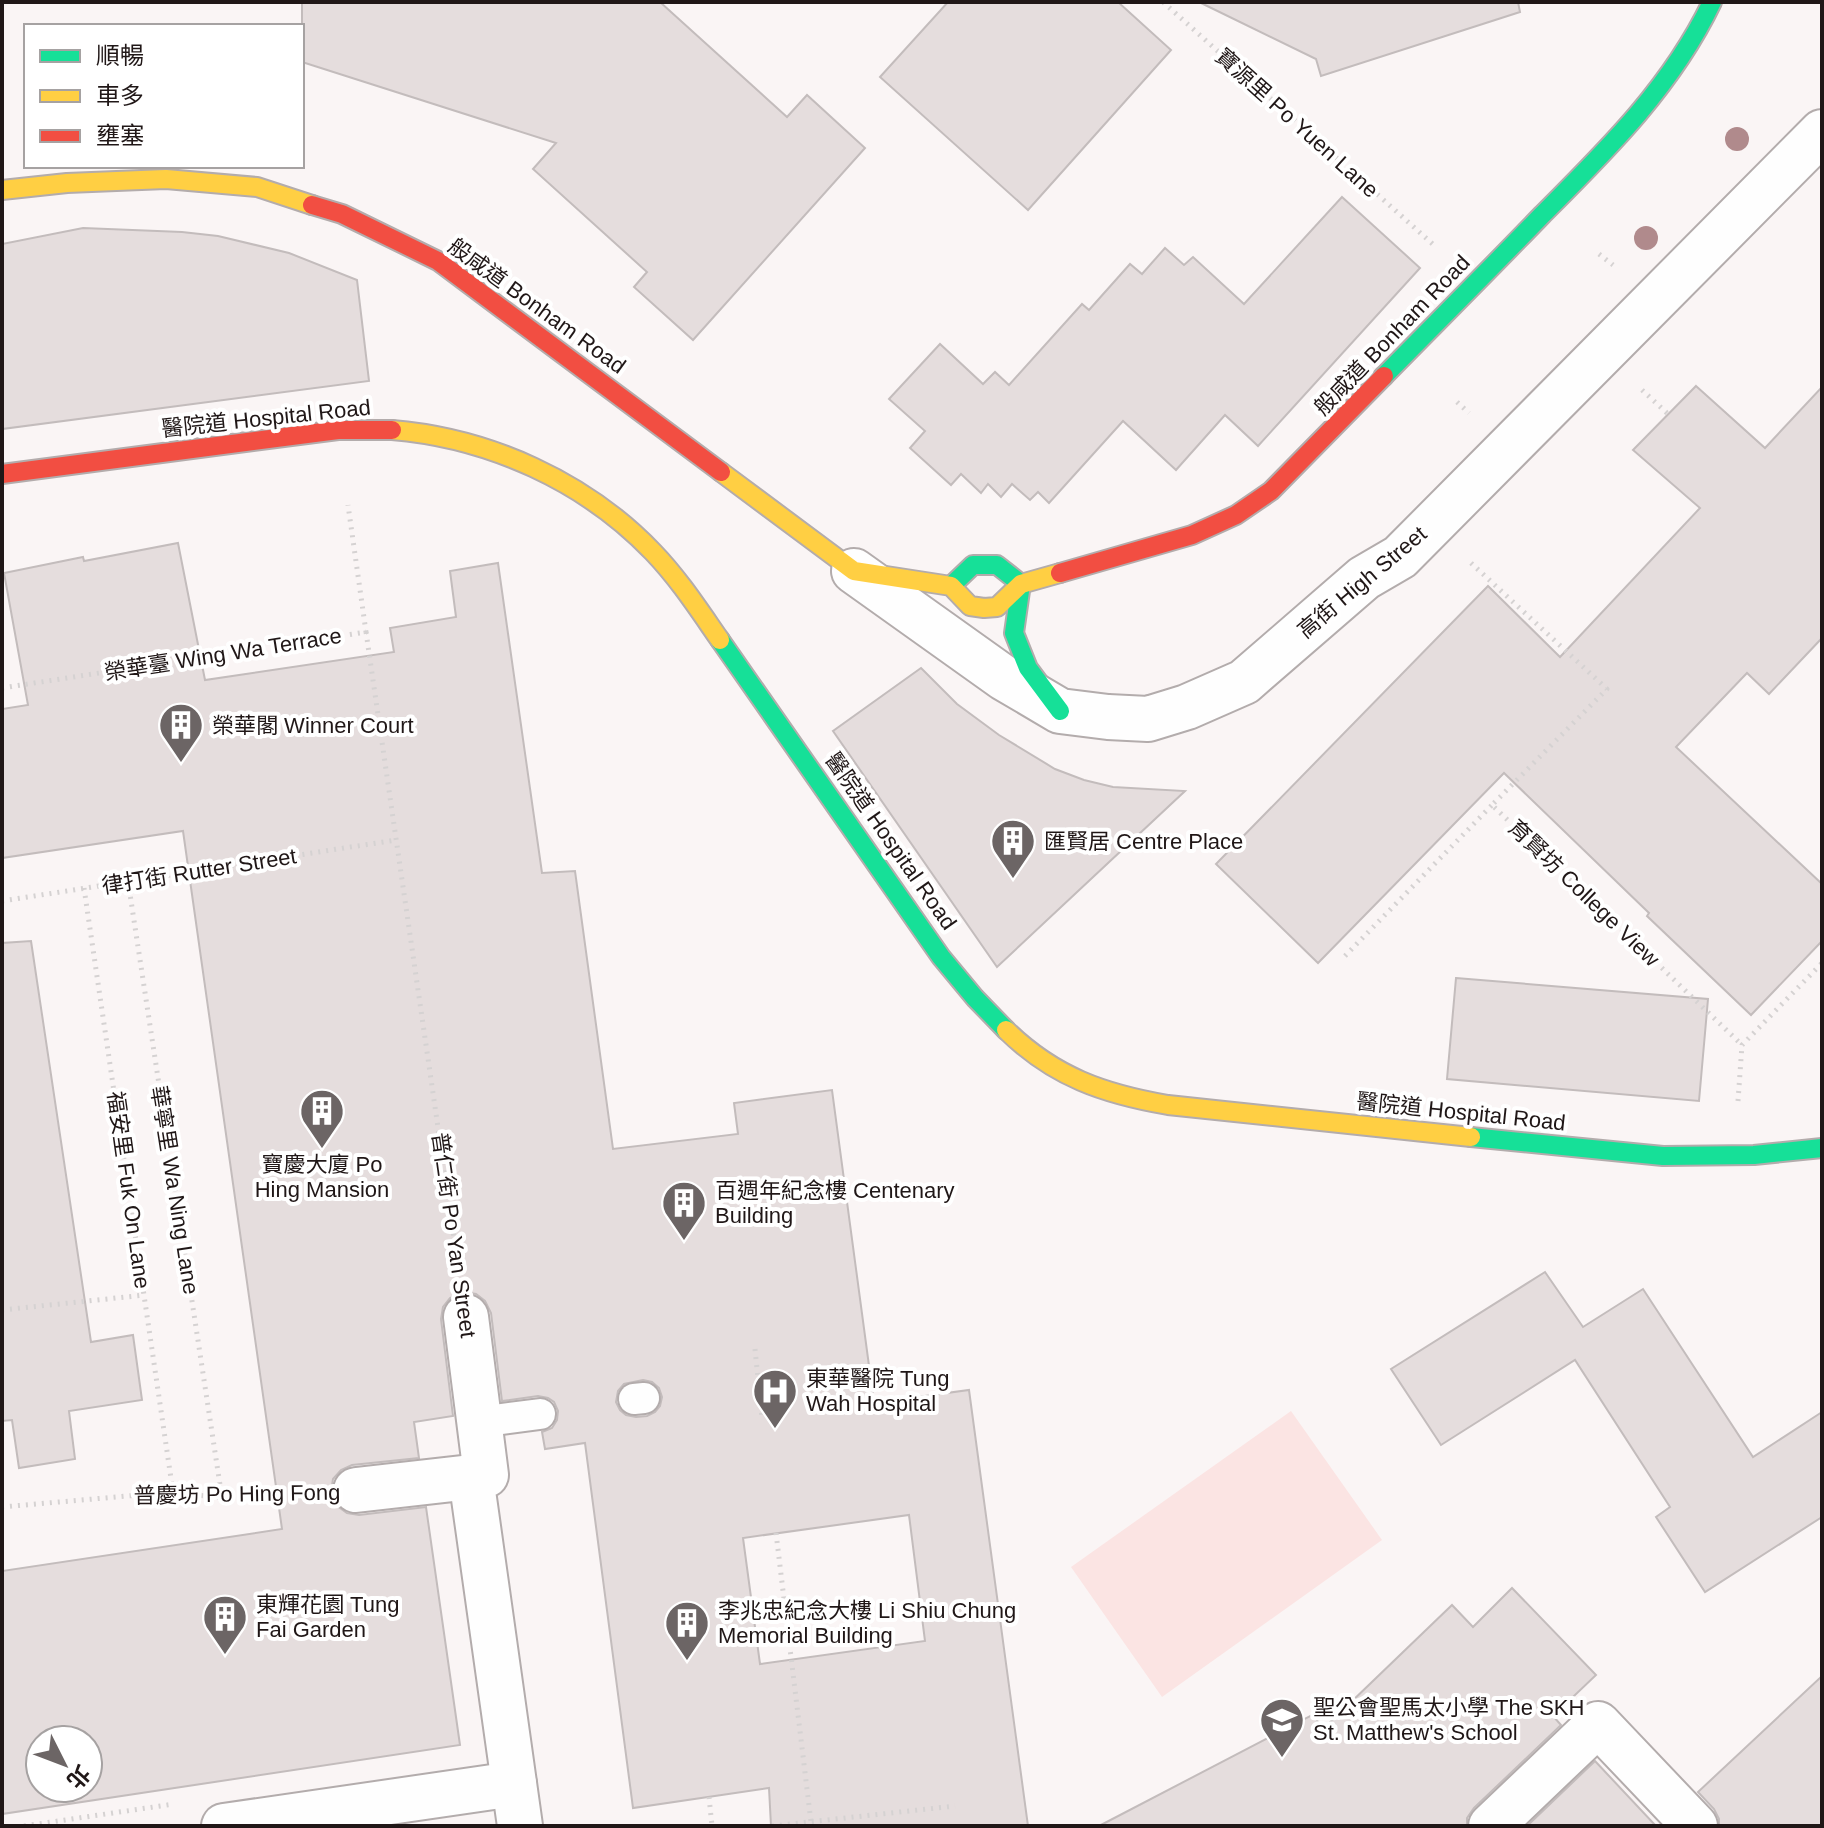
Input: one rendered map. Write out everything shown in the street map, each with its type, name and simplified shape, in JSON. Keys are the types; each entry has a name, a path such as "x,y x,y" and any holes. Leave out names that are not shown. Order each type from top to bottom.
{"main road":[{"name":"般咸道 Bonham Road","path":"2,190 67,183 166,179 257,187 342,214 438,261 854,571 951,586 970,606 997,607 1021,584 1192,535 1236,515 1271,491 1623,133 1665,83 1701,27 1712,2"},
{"name":"醫院道 Hospital Road","path":"2,474 338,430 383,429 442,436 481,446 510,455 555,477 585,495 644,543 683,587 941,957 985,1011 1052,1066 1101,1090 1168,1105 1640,1155 1734,1157 1822,1148"},
{"path":"951,586 973,565 997,565 1021,584 1014,633 1028,668 1060,711"}],"street":[{"name":"高街 High Street","path":"854,571 1004,678 1060,711 1148,719 1187,707 1244,682 1364,578 1400,557 1818,143"},
{"name":"普仁街 Po Yan Street","path":"466,1317 486,1475 471,1477"},
{"name":"普慶坊 Po Hing Fong","path":"356,1490 471,1477"},
{"path":"224,1826 517,1805 471,1477"},
{"path":"1491,1826 1598,1724 1695,1826"}],"lane":[{"path":"479,1422 540,1414"}],"path":[{"name":"寶源里 Po Yuen Lane","path":"1163,2 1431,243"},
{"path":"1599,254 1608,262"},
{"path":"1641,389 1668,414"},
{"path":"1457,402 1467,411"},
{"name":"榮華臺 Wing Wa Terrace","path":"2,688 366,632 348,505"},
{"name":"育賢坊 College View","path":"1484,575 1607,689 1492,805 1742,1045"},
{"name":"普仁街 Po Yan Street","path":"366,632 466,1317"},
{"path":"1345,956 1492,805"},
{"name":"律打街 Rutter Street","path":"2,901 396,840"},
{"name":"華寧里 Wa Ning Lane","path":"128,881 222,1498"},
{"name":"福安里 Fuk On Lane","path":"84,888 173,1492"},
{"path":"1738,1105 1742,1045 1822,963"},
{"path":"2,1310 145,1295"},
{"path":"755,1349 762,1418"},
{"name":"普慶坊 Po Hing Fong","path":"2,1507 173,1492 222,1498 356,1490"},
{"path":"776,1533 811,1822"},
{"path":"709,1797 712,1826"},
{"path":"772,1826 955,1806"}],"shaded area":[{"path":"1291,1411 1382,1540 1162,1697 1071,1567"}],"building":[{"path":"302,2 660,2 787,117 807,95 865,148 693,340 634,287 647,272 533,169 556,143 304,63"},
{"path":"948,2 1118,2 1171,50 1028,210 880,77"},
{"path":"1199,2 1518,2 1520,12 1321,76 1316,59"},
{"path":"1342,197 1420,268 1258,446 1225,415 1176,470 1123,421 1049,503 1038,492 1030,500 1012,484 1001,497 988,484 981,493 961,474 951,485 910,448 925,431 889,399 940,344 983,384 995,372 1009,385 1082,304 1089,310 1130,264 1142,274 1165,248 1184,265 1193,257 1244,304"},
{"path":"83,228 218,236 289,253 357,280 369,381 2,429 2,244"},
{"path":"1696,386 1765,448 1822,387 1822,638 1769,694 1747,673 1676,747 1822,884 1822,941 1751,1015 1504,773 1318,963 1216,864 1488,586 1560,657 1700,508 1633,450"},
{"path":"178,543 205,680 394,652 390,628 456,617 450,571 498,563 542,873 575,871 613,1149 738,1134 734,1103 832,1090 874,1403 969,1390 1028,1826 771,1826 769,1788 633,1808 585,1443 545,1449 542,1432 552,1428 558,1411 548,1398 538,1396 502,1401 491,1313 485,1301 476,1294 464,1292 450,1298 443,1307 441,1319 453,1416 414,1422 419,1458 352,1465 341,1470 333,1479 331,1492 336,1505 347,1513 359,1515 426,1507 460,1745 104,1799 104,1724 24,1724 24,1804 68,1804 2,1814 2,1571 282,1529 183,831 2,858 2,709 28,705 4,573 83,557 84,561","holes":["643,1380 659,1388 662,1397 655,1412 636,1417 620,1410 616,1402 618,1391 624,1384","909,1515 925,1641 760,1664 743,1538"]},
{"name":"匯賢居 Centre Place","path":"921,668 957,704 999,735 1055,769 1113,787 1185,791 997,967 833,731"},
{"path":"31,941 91,1342 133,1335 142,1400 69,1411 75,1459 19,1468 12,1420 2,1421 2,943"},
{"path":"1456,978 1708,999 1699,1101 1447,1079"},
{"path":"1545,1272 1583,1327 1643,1289 1753,1457 1822,1412 1822,1517 1705,1592 1656,1517 1670,1507 1575,1360 1441,1445 1391,1369"},
{"path":"1512,1588 1596,1675 1553,1716 1561,1725 1474,1808 1467,1818 1467,1826 1099,1826 1314,1714 1322,1730 1452,1605 1473,1627"},
{"path":"1822,1676 1822,1826 1719,1826 1714,1809 1698,1792"},
{"path":"1595,1761 1656,1826 1527,1826"}],"traffic: fast":[{"path":"1384,376 1636,116 1678,62 1712,2"},
{"path":"951,586 973,565 997,565 1021,584"},
{"path":"1021,584 1014,633 1028,668 1060,711"},
{"path":"720,640 941,957 1006,1030"},
{"path":"1471,1137 1663,1156 1754,1155 1822,1148"}],"traffic: slow":[{"path":"2,190 67,183 166,179 257,187 312,205"},
{"path":"392,430 464,442 499,453 566,484 597,504 653,552 720,640"},
{"path":"721,472 854,571 951,586 970,606 997,607 1021,584 1060,573"},
{"path":"1006,1030 1061,1071 1101,1089 1145,1101 1471,1137"}],"traffic: jam":[{"path":"312,205 342,214 438,261 721,472"},
{"path":"1060,573 1192,535 1236,515 1271,491 1384,376"},
{"path":"2,474 338,430 392,430"}],"place":[{"name":"榮華閣 Winner Court","path":"181,764"},
{"name":"匯賢居 Centre Place","path":"1013,880"},
{"name":"寶慶大廈 Po Hing Mansion","path":"322,1150"},
{"name":"百週年紀念樓 Centenary Building","path":"684,1242"},
{"name":"東華醫院 Tung Wah Hospital","path":"775,1430"},
{"name":"東輝花園 Tung Fai Garden","path":"225,1656"},
{"name":"李兆忠紀念大樓 Li Shiu Chung Memorial Building","path":"687,1662"},
{"name":"聖公會聖馬太小學 The SKH St. Matthew's School","path":"1282,1759"}]}
